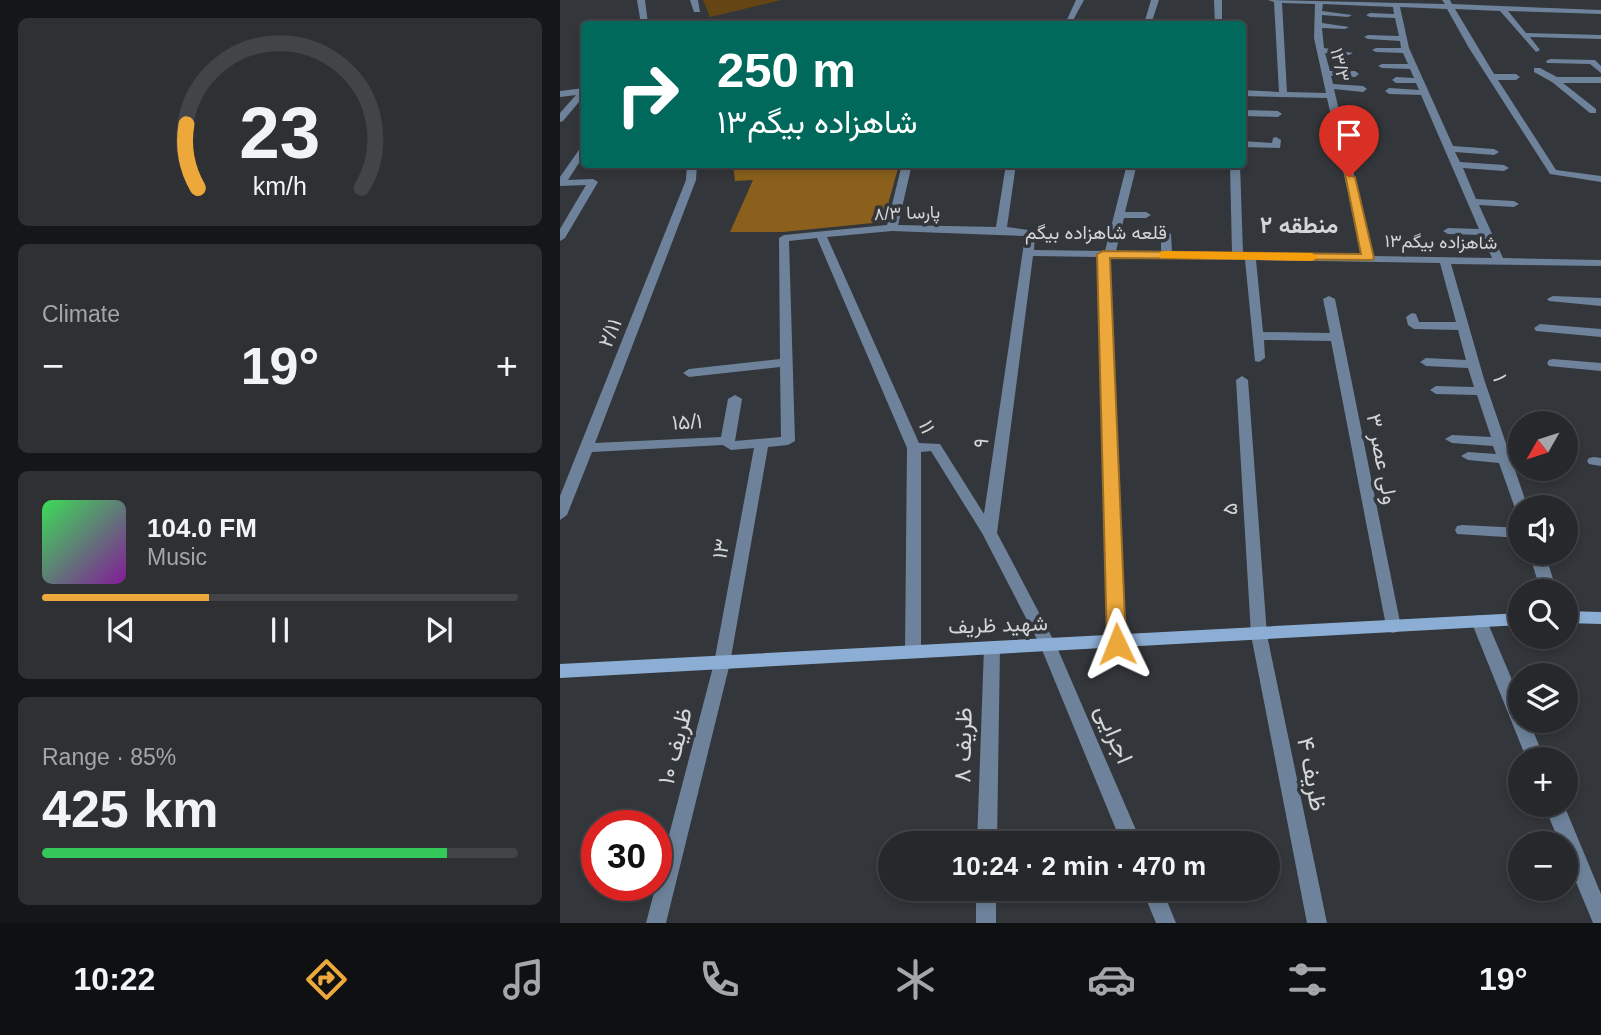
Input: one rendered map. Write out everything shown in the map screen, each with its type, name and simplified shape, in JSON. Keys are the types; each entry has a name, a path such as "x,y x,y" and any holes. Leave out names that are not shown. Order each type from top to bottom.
{"street":[{"path":"640,0 644,21"},
{"path":"694,0 697,10"},
{"path":"1070,21 1080,0"},
{"path":"1148,21 1155,0"},
{"path":"1218,0 1219,21"},
{"path":"1272,0 1448,3 1503,9 1598,10"},
{"path":"1278,0 1283,94"},
{"path":"1594,0 1601,20"},
{"name":"۱۳/۳","path":"1319,1 1321,50 1368,258"},
{"path":"1393,3 1402,39 1419,81 1498,260"},
{"path":"1448,3 1553,172 1601,179"},
{"path":"1503,9 1536,50"},
{"path":"1319,13 1348,15"},
{"path":"1370,15 1397,16"},
{"path":"1318,25 1345,27"},
{"path":"1525,35 1601,37"},
{"path":"1368,37 1402,39"},
{"path":"1321,50 1349,53"},
{"path":"1376,50 1407,51"},
{"path":"1550,61 1592,62 1601,71"},
{"path":"1382,66 1414,67"},
{"path":"1537,70 1559,83 1599,114"},
{"path":"1326,73 1355,74"},
{"path":"1492,77 1516,78"},
{"path":"1396,80 1419,81"},
{"path":"1545,86 1601,80"},
{"path":"1246,93 1283,94 1363,89"},
{"path":"560,94 581,91"},
{"path":"1389,91 1427,97"},
{"path":"560,119 581,94"},
{"path":"1246,113 1278,114"},
{"path":"1246,144 1277,146 1276,140"},
{"path":"1449,149 1494,152"},
{"path":"560,238 593,182 561,183 581,153"},
{"path":"1456,165 1504,168"},
{"name":"۲/۱۱","path":"560,515 691,180 692,168"},
{"path":"892,228 906,168"},
{"path":"1001,230 1010,168"},
{"path":"1117,644 1107,254 1131,168"},
{"path":"1235,168 1244,256 1259,358"},
{"path":"1472,202 1514,204"},
{"path":"1119,215 1146,215"},
{"name":"۸/۳ پارسا","path":"788,362 784,238 892,228 1031,233"},
{"path":"1448,231 1485,232"},
{"name":"۹","path":"989,533 1031,233"},
{"path":"1166,234 1167,255"},
{"name":"۱۱","path":"821,236 914,448 913,651"},
{"name":"شاهزاده بیگم۱۳","path":"1029,253 1601,263"},
{"name":"۱","path":"1444,259 1482,391 1517,495"},
{"name":"ولی عصر ۳","path":"1329,299 1393,627"},
{"path":"1553,299 1601,302"},
{"path":"1412,317 1414,325 1463,326"},
{"path":"1540,328 1601,333"},
{"path":"1257,336 1337,337"},
{"path":"689,373 788,362"},
{"name":"۱۵/۱","path":"585,449 727,441 731,446 788,442 788,362"},
{"path":"1426,362 1474,365"},
{"path":"1553,363 1601,367"},
{"name":"۵","path":"1242,380 1259,635"},
{"path":"1436,390 1482,391"},
{"path":"727,441 735,399"},
{"path":"1451,439 1500,442"},
{"name":"۱۳","path":"722,663 762,444"},
{"path":"914,448 935,447 989,533 1048,645"},
{"path":"1468,456 1505,459"},
{"path":"1462,530 1508,532"},
{"path":"1578,617 1601,618"},
{"name":"شهید ظریف","path":"560,671 992,647 1117,644 1508,620"},
{"path":"1479,621 1531,747"},
{"name":"ظریف ۴","path":"1259,635 1317,923"},
{"name":"اجرایی","path":"1048,645 1127,831"},
{"name":"ظریف ۸","path":"988,831 992,647"},
{"name":"ظریف ۱۰","path":"656,923 722,663"},
{"path":"1560,817 1601,918"},
{"path":"986,901 986,923"},
{"path":"1157,901 1166,923"}],"shaded area":[{"path":"703,0 782,0 710,17"},
{"path":"733,168 898,168 883,222 783,232 730,232 753,180 735,181"}],"slow traffic":[{"path":"1164,255 1312,257"}],"district":[{"name":"منطقه ۲","path":"1299,225"},
{"name":"قلعه شاهزاده بیگم","path":"1096,232"}],"route":[{"path":"1117,644 1103,254 1368,258 1349,177"}]}
